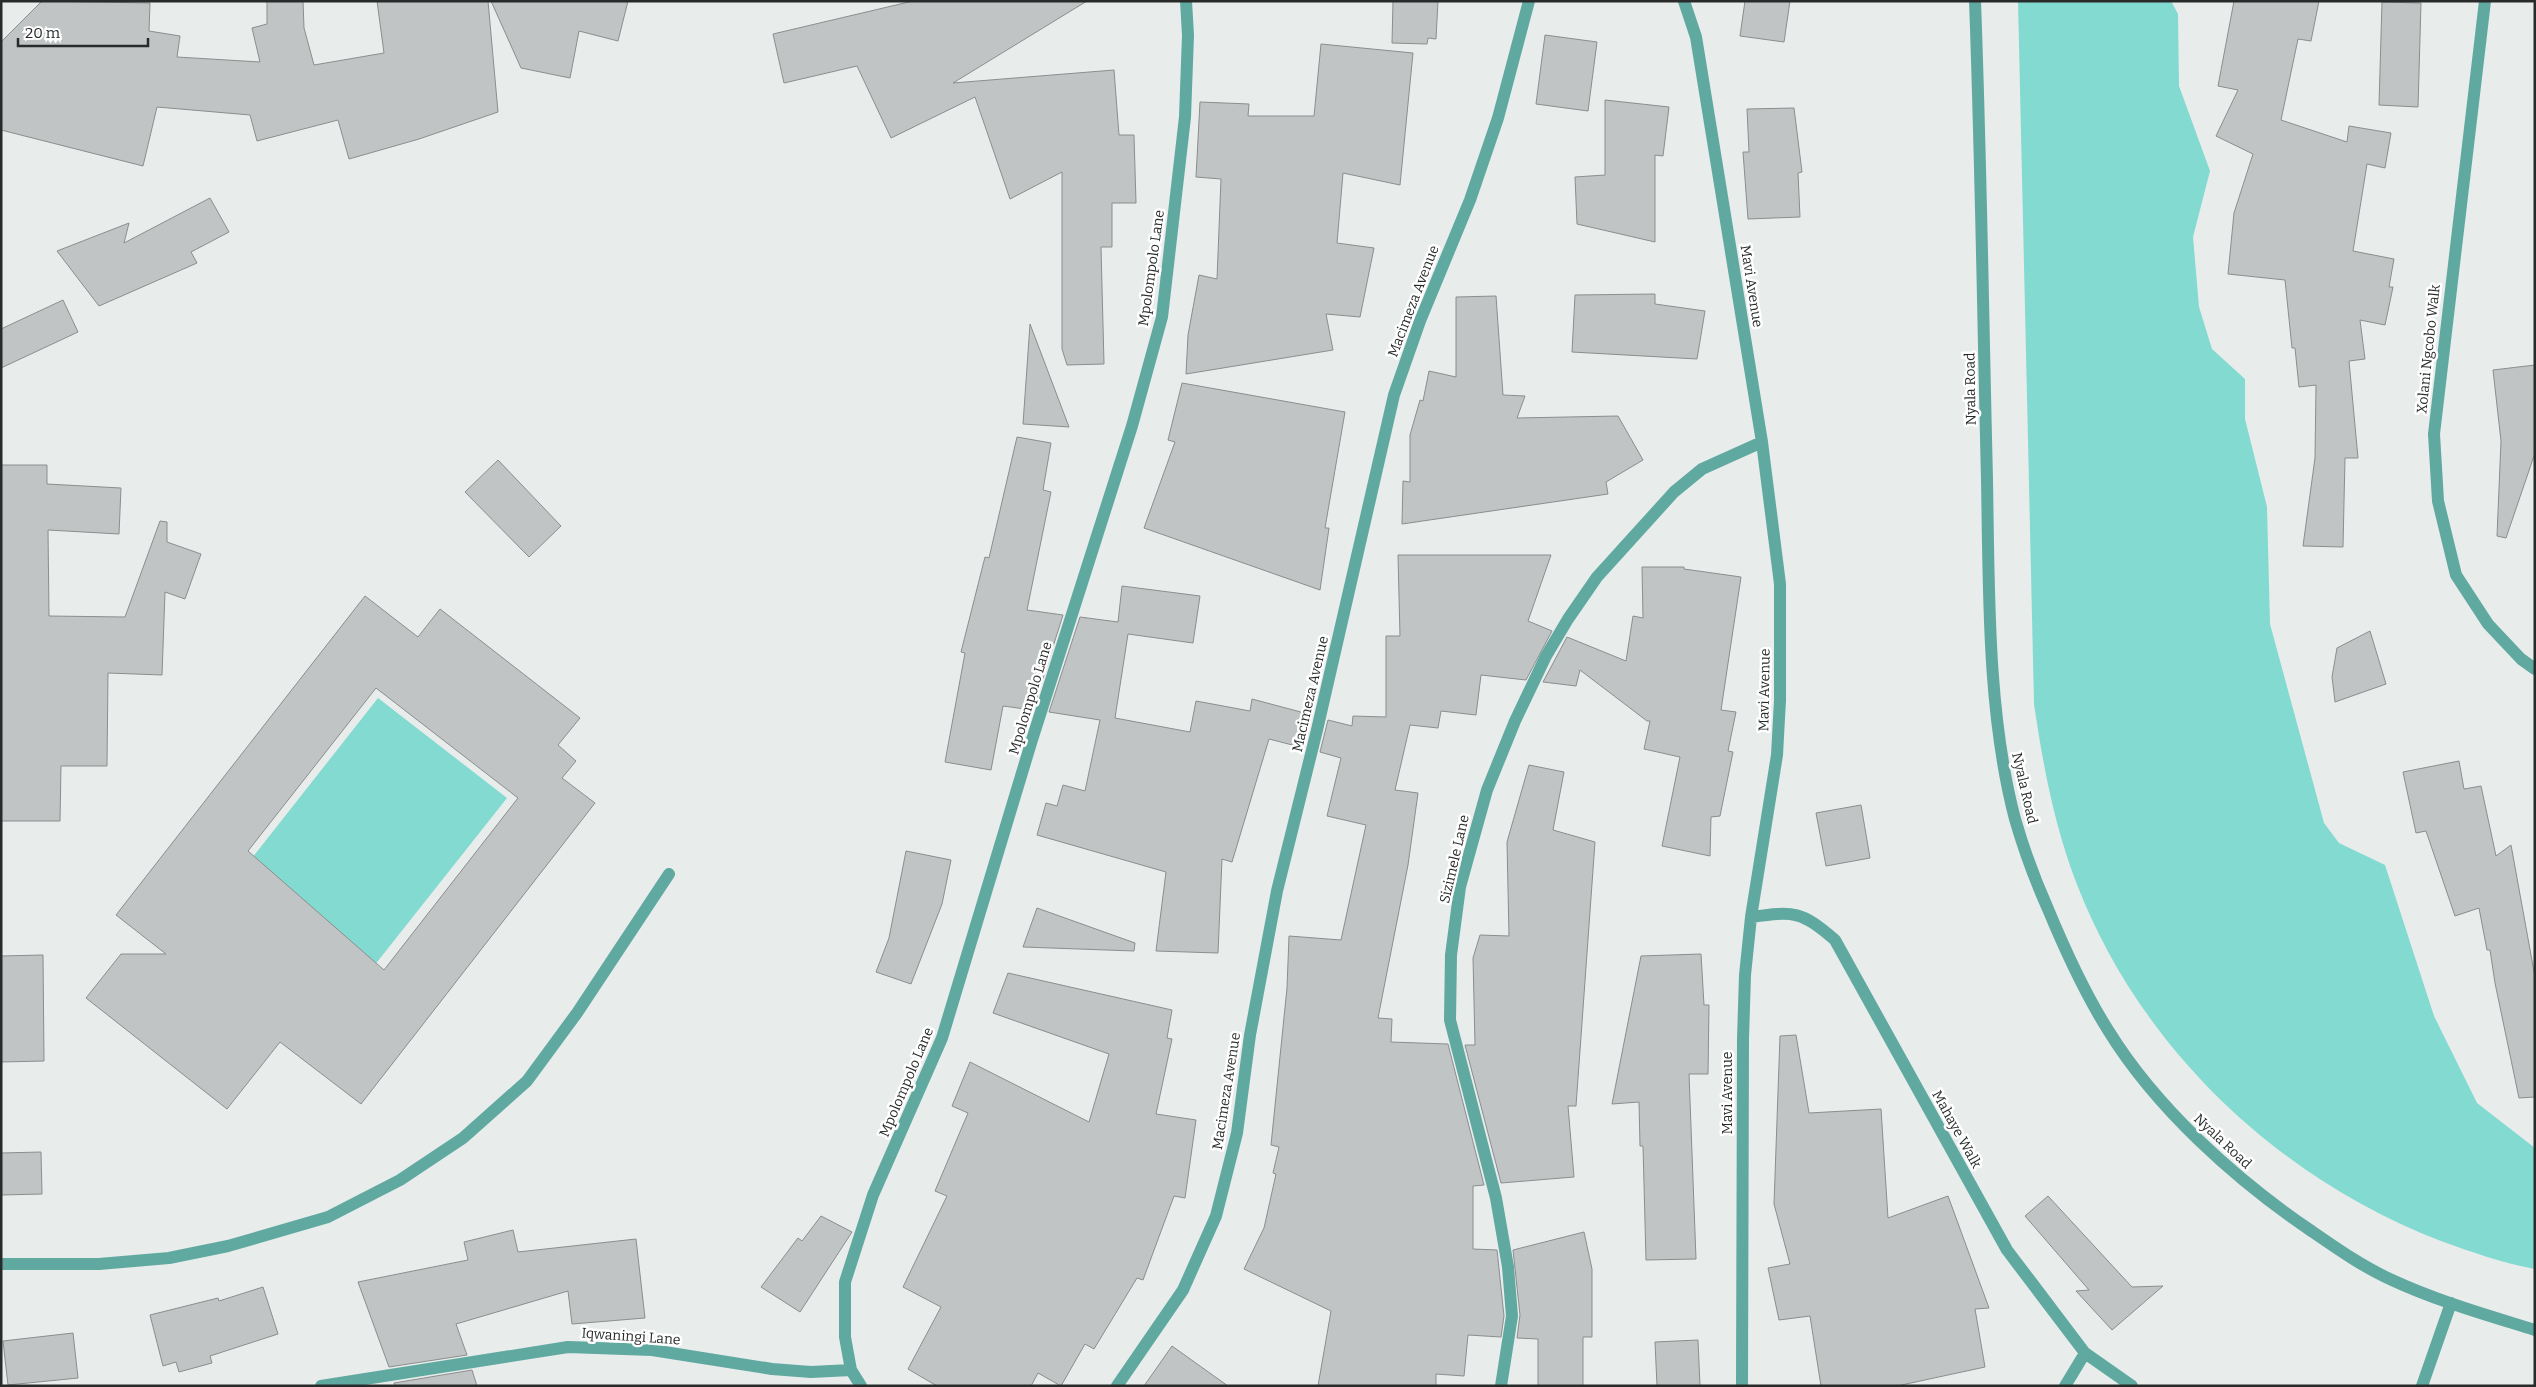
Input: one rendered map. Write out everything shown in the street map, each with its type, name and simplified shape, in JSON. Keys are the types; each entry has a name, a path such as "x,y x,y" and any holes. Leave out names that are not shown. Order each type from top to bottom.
{"street":[{"name":"Mpolompolo Lane","path":"861,1386 851,1370 845,1337 845,1282 874,1195 942,1038 1031,743 1132,426 1162,317 1186,117 1188,35 1186,1"},
{"name":"Macimeza Avenue","path":"1117,1386 1183,1290 1216,1216 1237,1133 1250,1035 1277,891 1317,730 1394,395 1420,321 1470,200 1498,118 1529,1"},
{"name":"Mavi Avenue","path":"1684,1 1696,37 1762,442 1780,584 1780,700 1777,755 1751,917 1745,975 1742,1039 1742,1386"},
{"name":"Nyala Road","path":"1974,1 1988,546 1997,722 2003,766 2016,822 2034,876 2065,951 2109,1032 2147,1083 2185,1125 2257,1193 2336,1248 2390,1280 2450,1303 2535,1330"},
{"name":"Xolani Ngcobo Walk","path":"2485,1 2434,434 2438,501 2456,575 2488,624 2521,659 2535,669"},
{"name":"Sizimele Lane","path":"1501,1386 1512,1316 1508,1267 1496,1198 1450,1020 1451,955 1460,887 1487,790 1514,721 1546,656 1568,619 1597,577 1674,492 1702,469 1762,442"},
{"path":"1,1264 99,1264 169,1258 228,1246 328,1217 400,1180 463,1138 527,1081 577,1012 670,874"},
{"name":"Mahaye Walk","path":"1751,917 1787,912 1813,921 1835,940 2007,1250 2085,1353 2132,1386"},
{"path":"2422,1386 2450,1303"},
{"name":"Iqwaningi Lane","path":"321,1386 568,1347 652,1350 772,1369 811,1372 851,1370"},
{"path":"2066,1386 2085,1353"}],"shaded area":[{"path":"2018,1 2171,1 2178,14 2179,86 2210,171 2193,237 2199,307 2212,349 2245,379 2245,419 2267,507 2270,624 2324,823 2339,843 2385,865 2434,1016 2477,1103 2535,1148 2535,1269 2452,1245 2381,1214 2324,1182 2270,1143 2221,1100 2176,1051 2137,999 2103,942 2076,882 2061,838 2050,794 2034,704"},
{"path":"378,698 507,798 347,1000 219,900"}],"building":[{"path":"42,1 150,3 149,31 180,36 177,57 260,62 252,28 267,24 267,1 303,1 304,28 314,65 384,53 377,1 488,1 498,112 419,139 349,159 338,120 257,141 250,115 157,107 143,166 1,130 1,42"},
{"path":"491,1 628,1 618,41 579,31 570,78 521,68"},
{"path":"913,1 1087,1 953,83 1114,70 1119,135 1134,135 1136,203 1112,203 1112,247 1101,247 1104,364 1067,365 1062,349 1062,172 1010,199 975,97 891,138 857,66 784,83 773,34"},
{"path":"1393,1 1438,1 1436,39 1428,38 1427,44 1392,43"},
{"path":"1745,1 1790,1 1784,42 1740,36"},
{"path":"2234,1 2319,1 2311,41 2298,39 2281,120 2347,142 2349,126 2391,133 2385,168 2367,164 2353,251 2394,259 2389,287 2393,287 2385,325 2360,320 2365,359 2349,361 2358,458 2345,458 2343,547 2303,546 2315,458 2316,385 2299,387 2295,348 2292,348 2285,280 2228,274 2234,213 2253,154 2216,136 2238,90 2218,86"},
{"path":"2382,2 2421,3 2418,107 2379,105"},
{"path":"1545,35 1597,42 1588,111 1536,104"},
{"path":"1321,44 1413,53 1400,185 1343,173 1337,243 1374,248 1360,317 1326,314 1333,350 1186,374 1188,335 1199,275 1217,279 1221,179 1196,177 1200,102 1249,104 1248,116 1314,116"},
{"path":"1605,100 1669,107 1663,156 1655,155 1655,242 1577,224 1575,177 1605,175"},
{"path":"1794,108 1802,172 1798,173 1800,217 1748,219 1743,152 1749,152 1747,109"},
{"path":"210,198 229,232 191,252 197,263 99,306 57,251 129,223 124,243"},
{"path":"1655,294 1655,304 1705,311 1697,359 1572,352 1575,295"},
{"path":"1496,296 1503,395 1525,396 1517,418 1618,416 1643,460 1606,482 1608,494 1402,524 1403,481 1410,482 1410,435 1420,400 1423,401 1429,371 1456,377 1456,297"},
{"path":"63,300 78,332 1,368 1,329"},
{"path":"1030,324 1069,427 1023,424"},
{"path":"2535,365 2535,453 2506,538 2497,536 2501,441 2493,370"},
{"path":"1182,383 1345,412 1325,528 1329,528 1320,590 1144,528 1175,442 1168,440"},
{"path":"1017,437 1051,443 1043,490 1051,492 1027,610 1063,615 1033,710 1003,706 991,770 945,762 965,653 961,652 985,557 989,558"},
{"path":"498,460 561,526 529,557 465,492"},
{"path":"1,465 47,465 47,484 121,488 119,534 48,530 49,616 125,617 160,521 167,522 167,542 201,554 185,599 165,592 162,675 108,673 107,766 61,766 60,821 1,821"},
{"path":"1398,555 1551,555 1528,621 1552,631 1526,680 1481,675 1476,715 1441,711 1438,728 1410,725 1395,790 1418,793 1408,865 1378,1018 1392,1019 1391,1042 1448,1044 1484,1185 1473,1186 1473,1249 1497,1250 1504,1316 1501,1337 1468,1335 1464,1376 1436,1374 1436,1386 1318,1386 1331,1311 1244,1269 1264,1228 1276,1174 1273,1173 1279,1147 1271,1145 1287,988 1289,936 1341,940 1366,825 1327,816 1341,758 1320,752 1328,720 1352,726 1353,716 1386,717 1386,636 1400,636"},
{"path":"1642,567 1684,567 1684,569 1741,577 1721,710 1736,712 1728,751 1733,752 1720,816 1711,817 1710,856 1662,846 1680,757 1644,749 1650,721 1647,721 1580,670 1576,686 1543,682 1567,637 1626,661 1633,616 1643,618"},
{"path":"1122,586 1200,596 1193,643 1128,634 1115,718 1190,732 1196,701 1250,711 1252,699 1312,715 1304,748 1269,739 1232,862 1222,859 1218,953 1156,951 1166,872 1037,835 1046,803 1057,806 1063,785 1085,791 1100,720 1049,712 1080,617 1118,622"},
{"path":"365,596 418,637 440,609 580,718 558,745 576,761 562,778 595,803 361,1104 280,1042 227,1109 86,998 121,954 166,954 116,915","holes":["376,688 518,798 384,970 248,851"]},
{"path":"2370,631 2386,684 2335,702 2332,677 2337,648"},
{"path":"2459,761 2464,789 2481,786 2496,856 2511,845 2535,977 2535,1097 2519,1098 2490,950 2487,950 2479,908 2455,916 2426,831 2416,833 2403,772"},
{"path":"1529,765 1564,772 1553,830 1595,842 1576,1106 1568,1106 1574,1177 1501,1183 1465,1045 1475,1045 1473,958 1480,935 1509,936 1507,842"},
{"path":"1861,805 1870,858 1826,866 1816,813"},
{"path":"906,851 951,860 942,904 911,984 876,972 889,938"},
{"path":"1037,908 1135,943 1134,951 1023,947"},
{"path":"1701,954 1704,1005 1709,1005 1708,1074 1689,1074 1696,1259 1646,1260 1643,1146 1640,1146 1639,1102 1612,1104 1641,956"},
{"path":"43,955 44,1061 1,1062 1,956"},
{"path":"1008,973 1172,1010 1167,1038 1172,1039 1156,1114 1196,1120 1185,1198 1174,1196 1143,1280 1137,1278 1094,1349 1085,1344 1061,1386 1038,1373 1031,1386 937,1386 908,1369 941,1307 903,1287 947,1196 935,1191 968,1113 952,1106 970,1062 1089,1122 1109,1054 993,1013"},
{"path":"1796,1035 1809,1113 1881,1109 1888,1218 1948,1196 1989,1308 1975,1309 1985,1367 1897,1386 1821,1386 1810,1316 1779,1320 1768,1268 1790,1264 1774,1204 1780,1036"},
{"path":"41,1152 42,1194 1,1195 1,1153"},
{"path":"2048,1196 2132,1287 2163,1286 2112,1330 2076,1291 2089,1290 2025,1216"},
{"path":"821,1216 852,1232 800,1312 761,1287 798,1238 802,1241"},
{"path":"513,1230 518,1252 636,1239 645,1318 572,1324 568,1291 456,1324 467,1355 389,1367 358,1282 468,1260 464,1242"},
{"path":"1584,1232 1592,1269 1592,1337 1583,1337 1583,1386 1538,1386 1538,1339 1517,1338 1520,1315 1513,1250"},
{"path":"263,1287 278,1334 210,1356 212,1363 179,1372 176,1362 163,1366 150,1315 218,1298 219,1301"},
{"path":"73,1333 78,1378 8,1385 3,1341"},
{"path":"1698,1340 1700,1386 1657,1386 1655,1342"},
{"path":"1172,1346 1228,1386 1144,1386"},
{"path":"472,1370 477,1386 395,1386 394,1383"}]}
